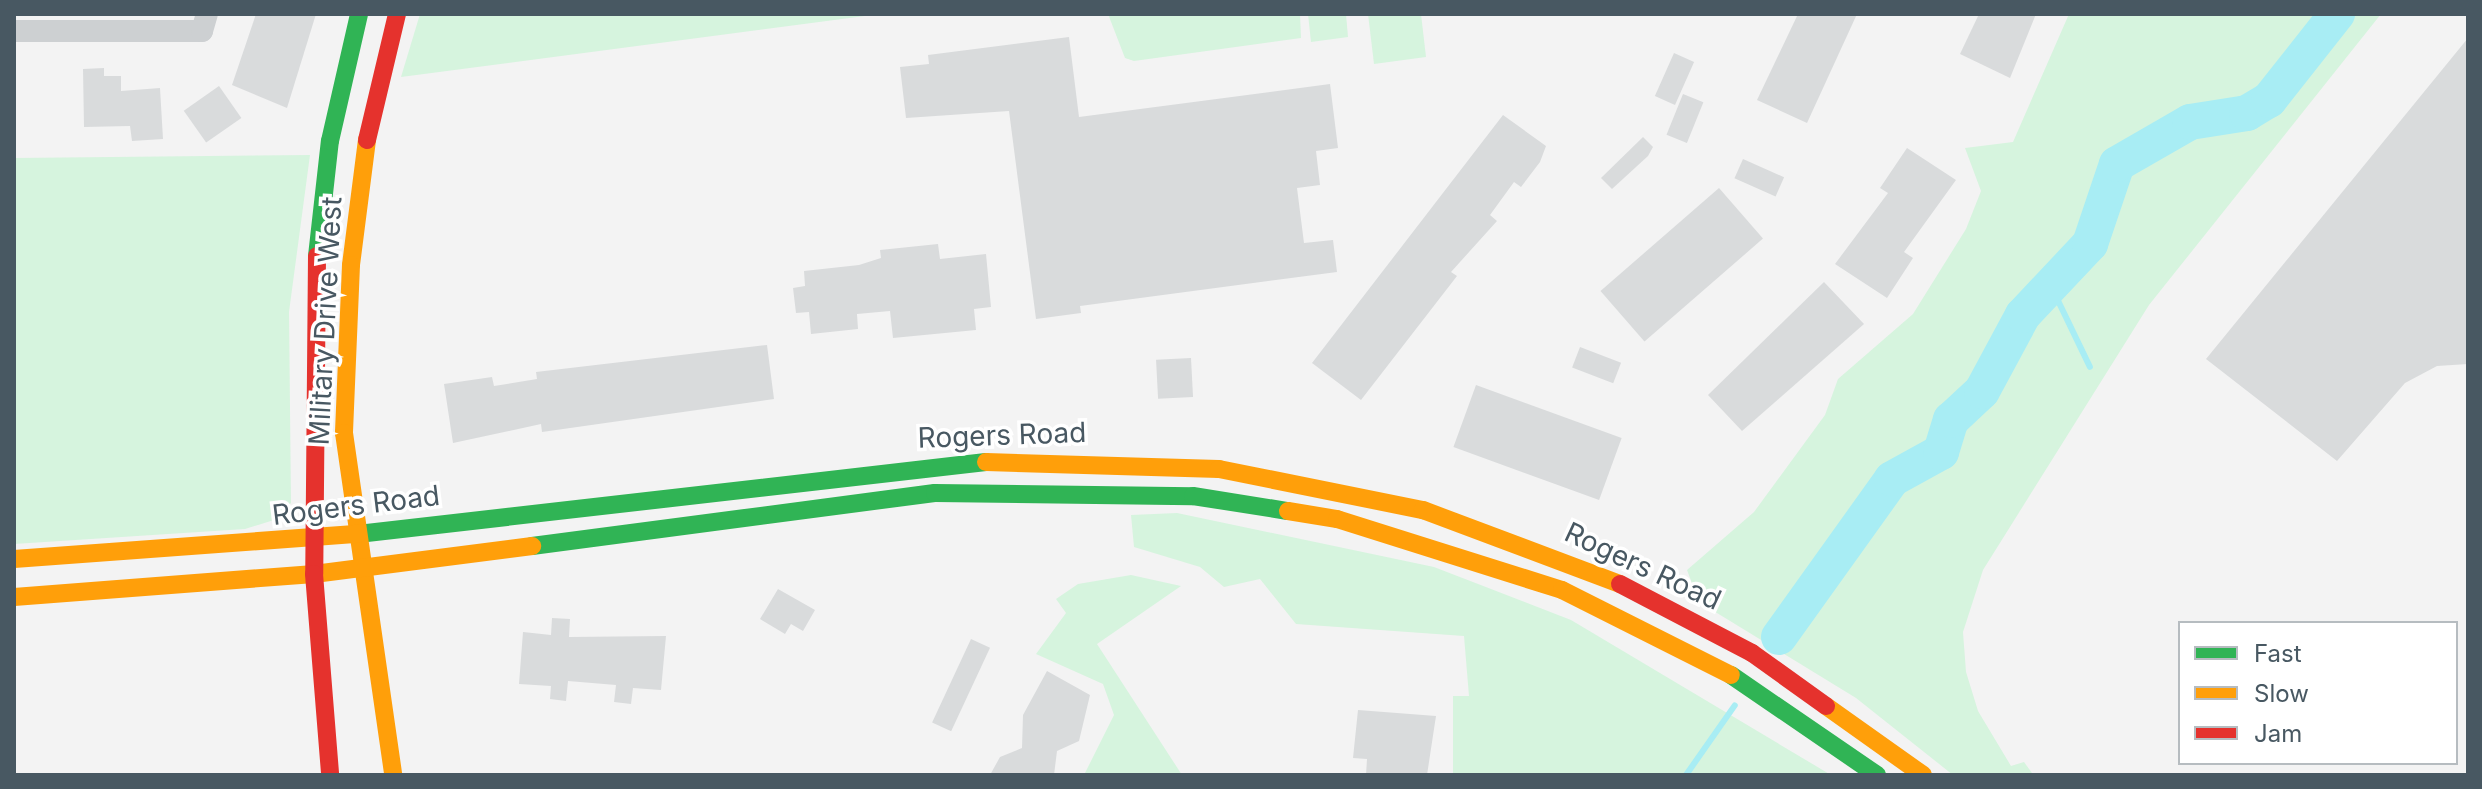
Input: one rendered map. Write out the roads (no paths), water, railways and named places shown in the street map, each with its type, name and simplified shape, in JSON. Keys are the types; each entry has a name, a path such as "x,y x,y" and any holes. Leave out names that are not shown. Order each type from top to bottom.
{"main road":[{"name":"Military Drive West","path":"330,775 314,574 312,298 330,141 359,14"},
{"name":"Military Drive West","path":"393,775 356,534 344,433 351,265 366,145 397,14"},
{"name":"Rogers Road","path":"14,559 313,539 938,463 1087,459 1256,475 1423,510 1609,577 1788,675 1923,775"},
{"name":"Rogers Road","path":"14,597 314,574 935,493 1074,489 1234,501 1395,534 1576,596 1717,666 1877,775"}],"street":[{"path":"14,31 205,22"}],"waterway":[{"path":"1779,637 1892,479 1941,452 1951,420 1982,391 2023,315 2090,244 2117,164 2190,122 2247,113 2269,100 2337,14"},
{"path":"2050,284 2090,367"},
{"path":"1686,775 1735,705"}]}
